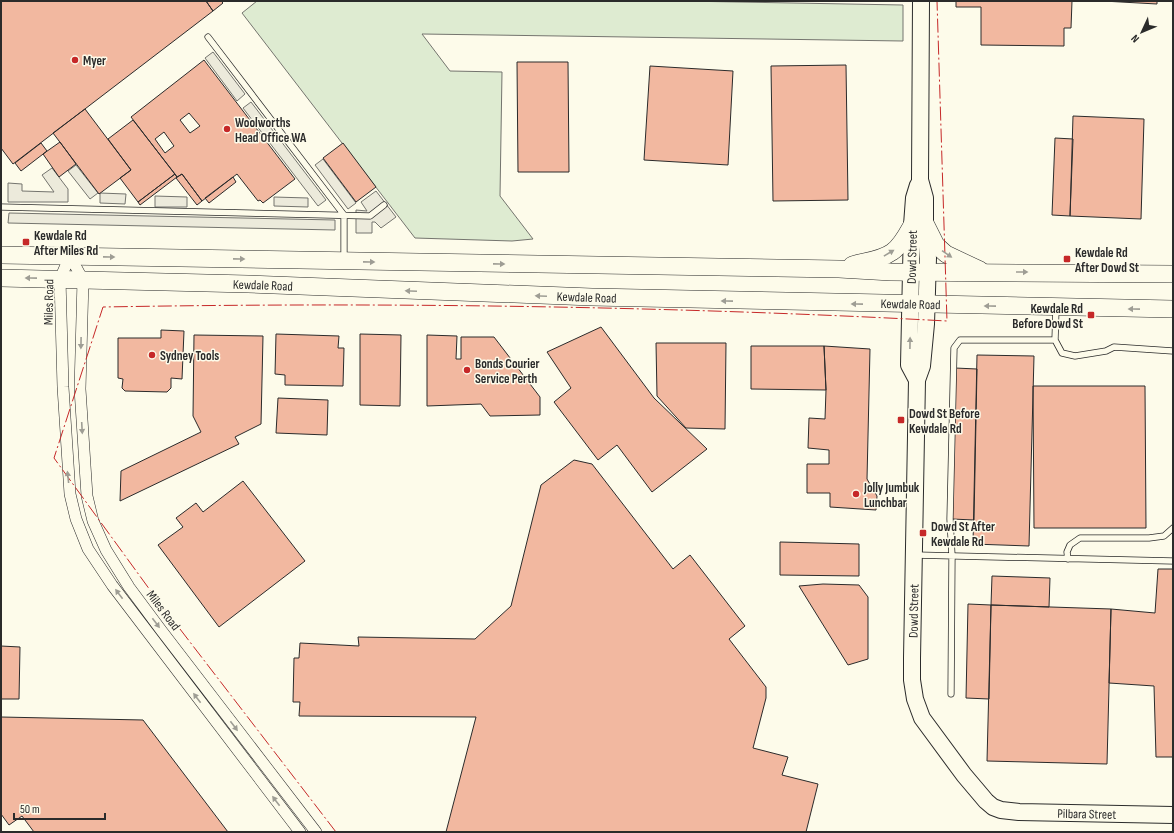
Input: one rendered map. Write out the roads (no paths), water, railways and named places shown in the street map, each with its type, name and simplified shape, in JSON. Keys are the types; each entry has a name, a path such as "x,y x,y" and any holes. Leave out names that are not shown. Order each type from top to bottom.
{"main road":[{"name":"Dowd Street","path":"921,1 920,180 925,198 919,224 928,258 919,272 918,305 922,366 917,380 912,680 915,698 922,718 964,775 986,801 993,807 1002,810"},
{"path":"839,269 866,260 876,259 892,252 919,224 936,245 946,254 986,272"},
{"name":"Kewdale Road","path":"1,254 344,262 839,269 919,272 1173,274"},
{"path":"344,262 344,288"},
{"name":"Kewdale Road","path":"1,278 248,284 592,297 918,305 1173,309"},
{"name":"Pilbara Street","path":"1002,810 1018,812 1173,815"}],"street":[{"name":"Miles Road","path":"70,256 60,279 63,392 69,487 76,519 88,549 112,585 300,832"},
{"path":"70,256 83,280"},
{"name":"Miles Road","path":"83,280 80,389 84,470 88,502 106,550 129,587 152,618 316,832"}],"lane":[{"path":"208,37 344,215 344,262"},
{"path":"1,207 370,216 384,205"},
{"path":"1056,307 1055,340 1062,353 1075,356 1106,351 1114,347 1173,351"},
{"path":"951,694 952,556 950,519 954,348 960,340 1055,340"},
{"path":"1068,559 1067,552 1070,545 1080,538 1149,538 1164,536 1173,528"},
{"path":"914,555 1173,561"}],"place":[{"name":"Myer","path":"75,60"},
{"name":"Woolworths Head Office WA","path":"227,129"},
{"name":"Kewdale Rd After Miles Rd","path":"26,242"},
{"name":"Kewdale Rd After Dowd St","path":"1067,259"},
{"name":"Kewdale Rd Before Dowd St","path":"1091,315"},
{"name":"Sydney Tools","path":"152,355"},
{"name":"Bonds Courier Service Perth","path":"467,370"},
{"name":"Dowd St Before Kewdale Rd","path":"901,420"},
{"name":"Jolly Jumbuk Lunchbar","path":"856,494"},
{"name":"Dowd St After Kewdale Rd","path":"923,533"}]}
